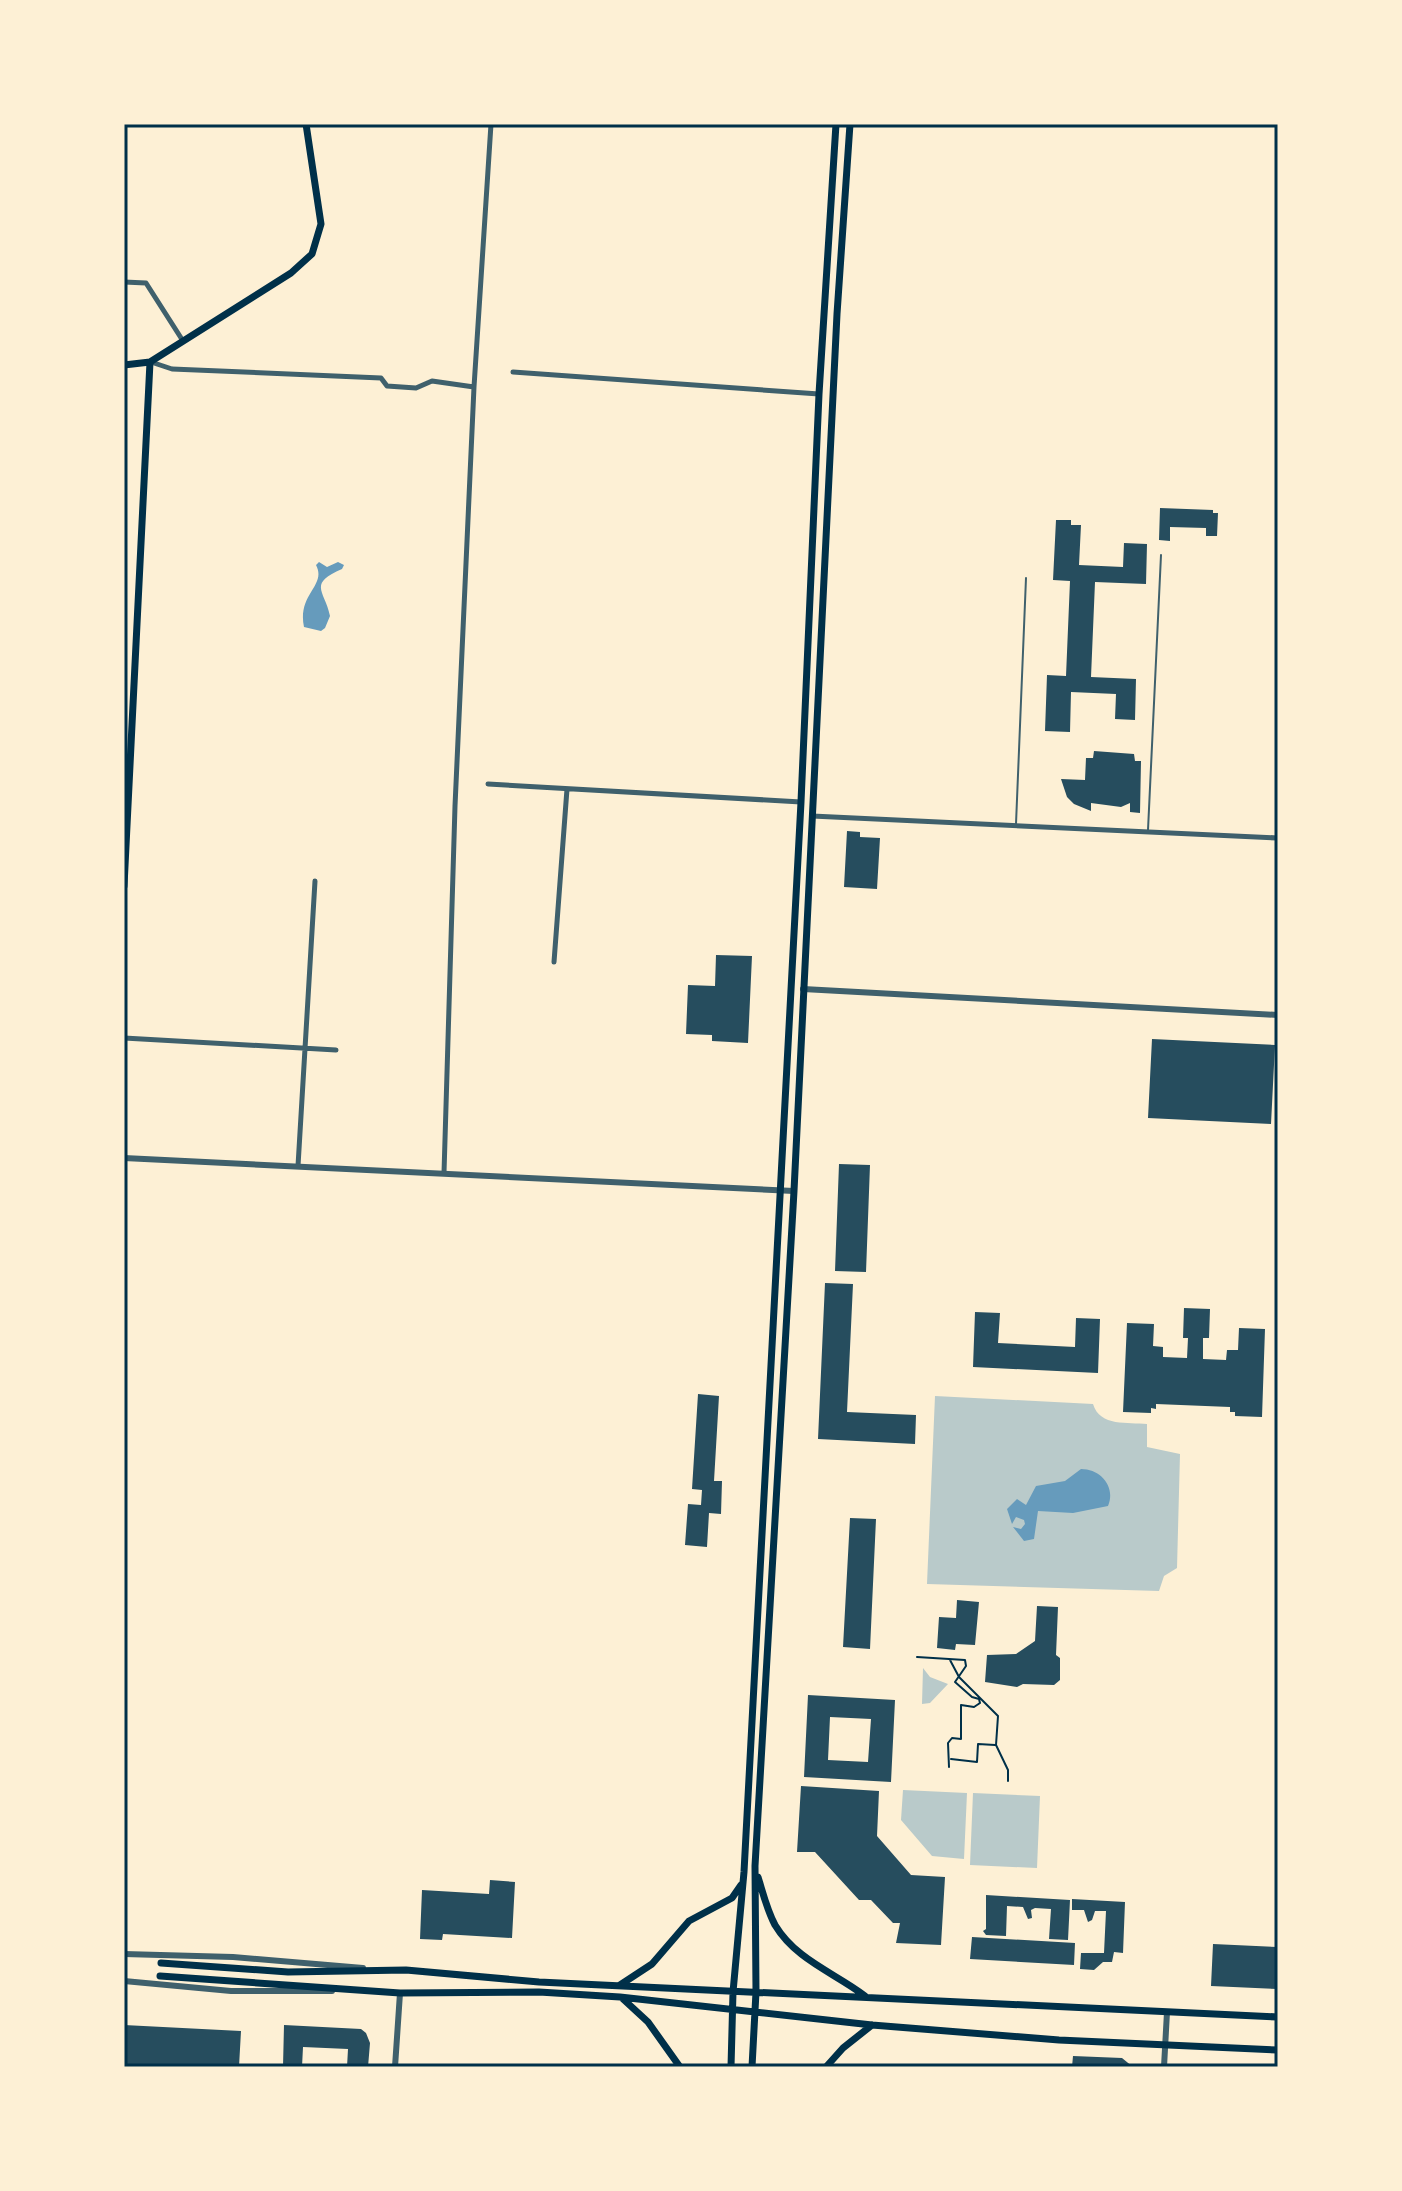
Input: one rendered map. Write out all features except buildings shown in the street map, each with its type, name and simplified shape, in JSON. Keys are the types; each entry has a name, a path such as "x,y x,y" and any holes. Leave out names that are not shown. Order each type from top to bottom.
{"main road":[{"path":"124,365 150,362 291,273 312,254 321,224 306,124"},
{"path":"731,2067 733,1992 744,1872 801,802 819,394 836,124"},
{"path":"752,2067 756,2011 755,1866 794,1191 842,224 850,124"},
{"path":"124,886 150,362"},
{"path":"755,1866 771,1916 784,1938 806,1958 867,1998"},
{"path":"618,1986 652,1964 689,1921 732,1898 741,1886 744,1872"},
{"path":"161,1963 288,1972 375,1969 618,1986 1278,2017"},
{"path":"160,1976 400,1993 539,1992 620,1997 872,2025 1278,2050"},
{"path":"620,1997 648,2022 680,2067"},
{"path":"826,2067 843,2048 872,2025"}],"street":[{"path":"444,1173 455,806 474,387 491,124"},
{"path":"124,282 146,283 183,341"},
{"path":"150,362 172,369 381,378 387,386 416,388 432,381 474,387"},
{"path":"513,372 819,394"},
{"path":"488,784 801,802"},
{"path":"554,962 567,789"},
{"path":"811,816 1278,838"},
{"path":"298,1166 315,881"},
{"path":"803,989 1278,1015"},
{"path":"124,1038 336,1050"},
{"path":"124,1158 794,1191"},
{"path":"124,1954 233,1957 375,1969"},
{"path":"124,1981 231,1991 376,1991"},
{"path":"395,2067 400,1993"},
{"path":"1164,2067 1167,2012"}],"lane":[{"path":"1148,832 1161,555"},
{"path":"1016,825 1026,578"}],"path":[{"path":"917,1657 965,1660 966,1666 955,1682 972,1697 979,1699 980,1703 974,1707 961,1705 961,1739 952,1738 948,1743 949,1767"},
{"path":"949,1659 959,1677 998,1716 996,1745 1008,1770 1008,1781"},
{"path":"948,1759 977,1762 978,1744 996,1745"}],"shaded area":[{"path":"935,1396 1093,1404 1108,1420 1147,1424 1147,1447 1180,1454 1177,1568 1164,1576 1159,1591 927,1584"},
{"path":"923,1668 930,1677 948,1684 930,1703 922,1704"},
{"path":"903,1790 967,1793 964,1859 932,1856 901,1820"},
{"path":"973,1793 1040,1796 1037,1868 970,1865"}],"water":[{"path":"319,562 327,567 338,562 344,565 322,584 322,594 330,616 321,631 304,627 303,616 304,606 318,579 316,565"},
{"path":"1081,1469 1095,1472 1105,1480 1110,1492 1108,1506 1073,1513 1038,1511 1034,1539 1024,1541 1013,1527 1021,1529 1024,1520 1016,1517 1012,1524 1007,1509 1017,1499 1026,1505 1036,1486 1065,1481"}]}
